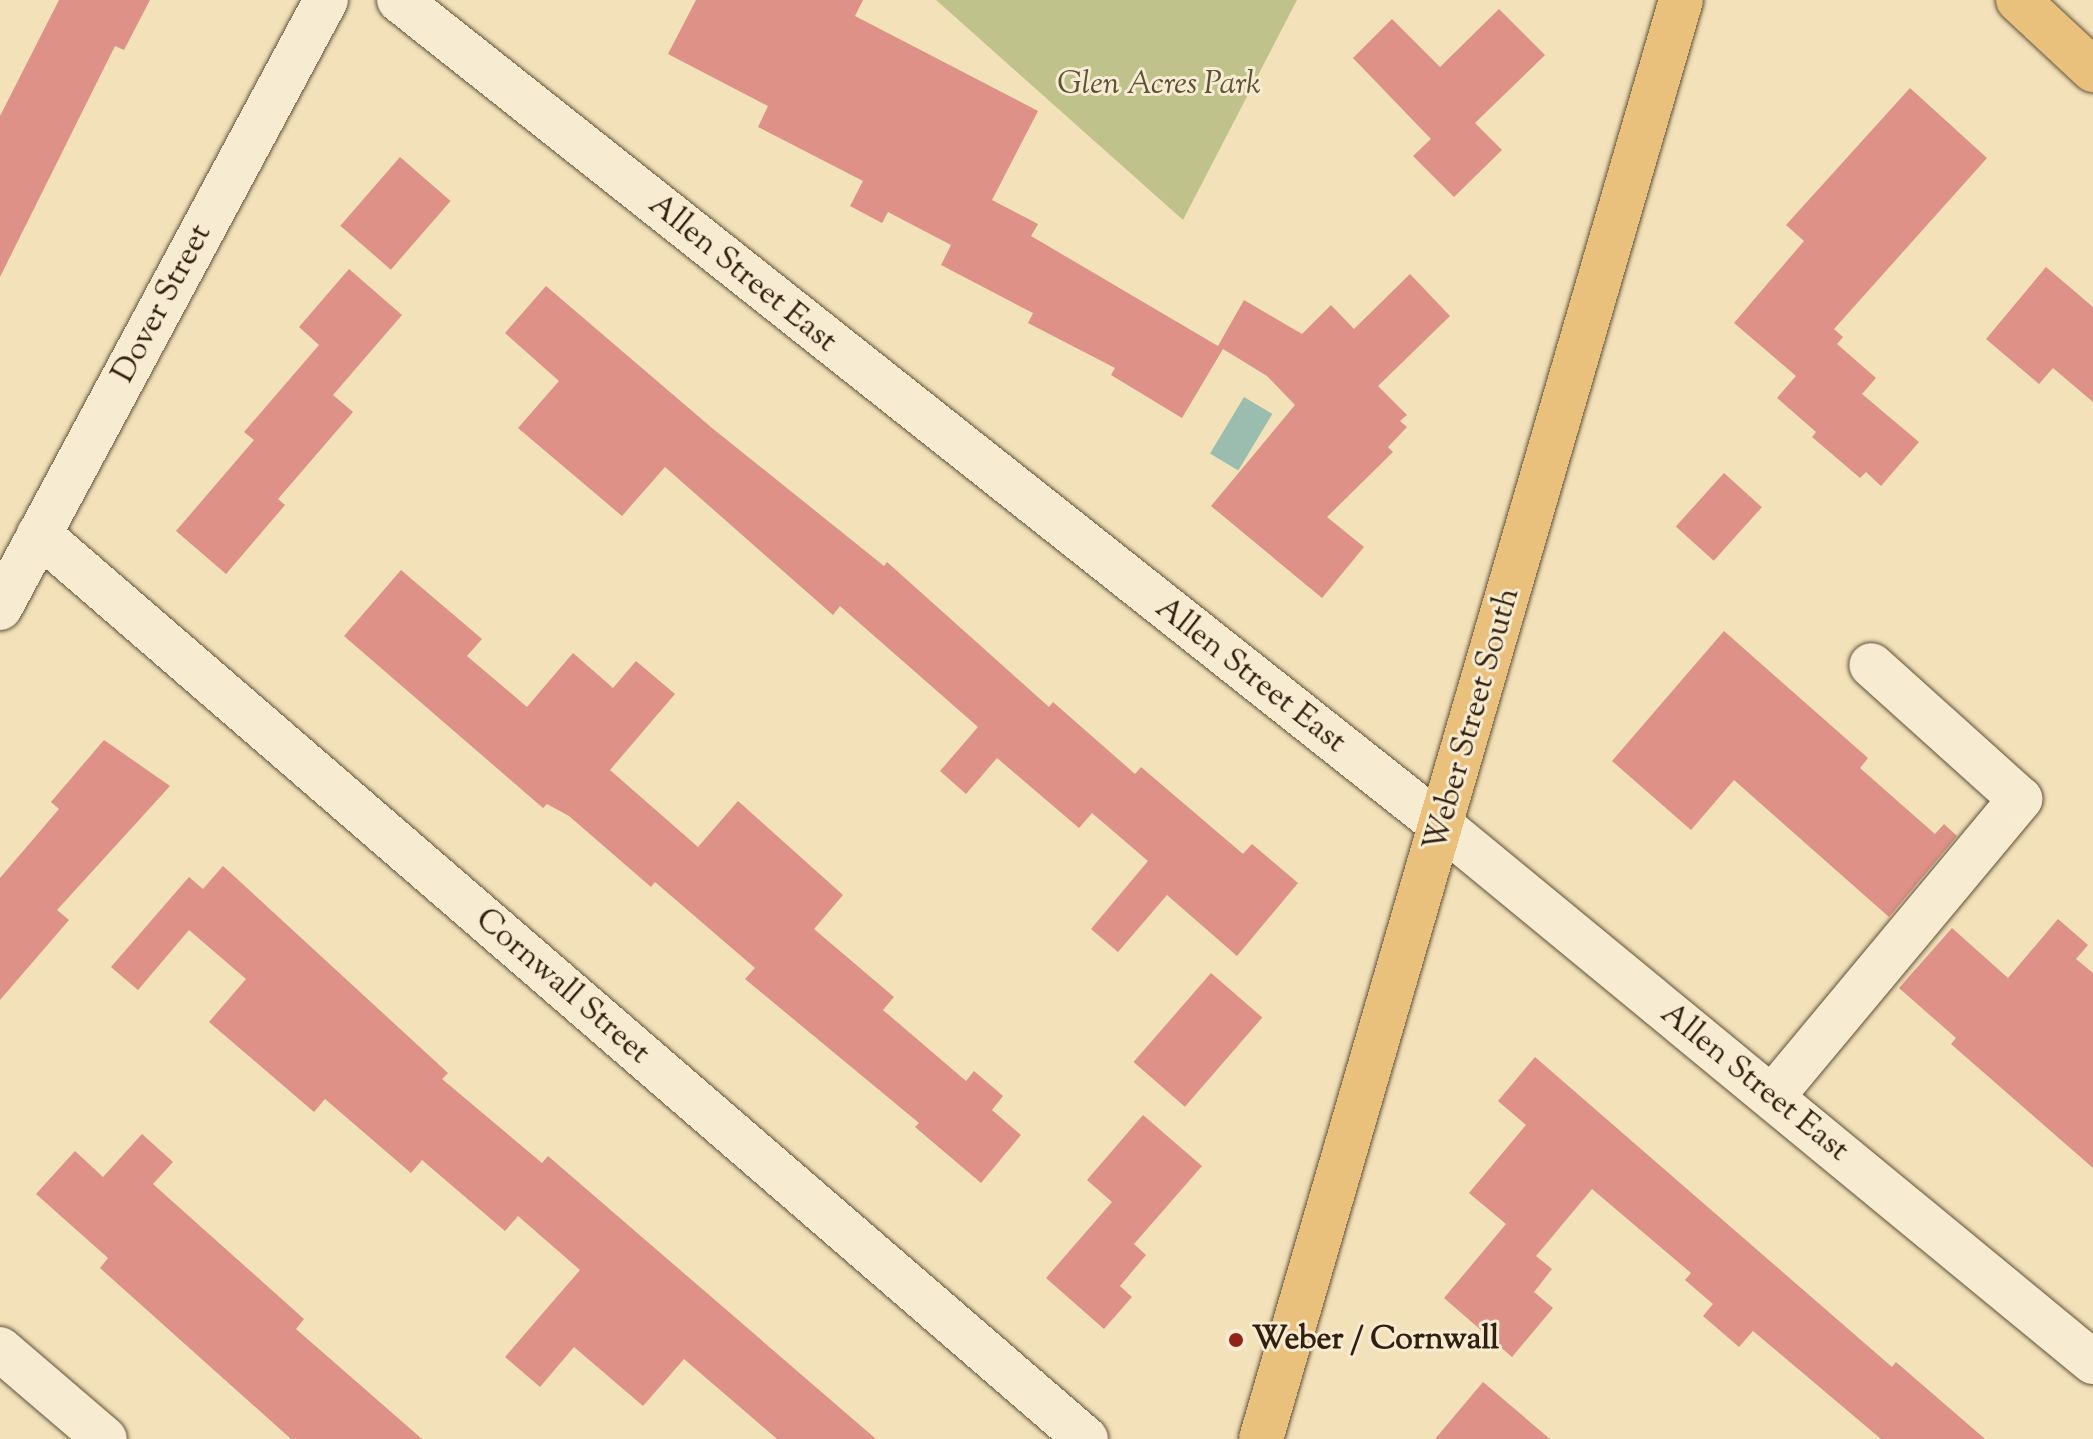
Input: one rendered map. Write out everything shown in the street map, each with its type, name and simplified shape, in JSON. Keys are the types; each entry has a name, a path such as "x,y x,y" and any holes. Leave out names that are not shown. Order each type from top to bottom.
{"main road":[{"name":"Weber Street South","path":"1261,1439 1681,0"},
{"path":"2018,0 2093,70"}],"street":[{"name":"Dover Street","path":"0,608 326,0"},
{"name":"Allen Street East","path":"399,0 1442,826 2093,1362"},
{"name":"Cornwall Street","path":"39,534 1086,1439"},
{"path":"1772,1097 2020,799 1871,665"},
{"path":"1894,951 1947,923 2040,817"},
{"path":"0,1349 105,1439"}],"green space":[{"name":"Glen Acres Park","path":"936,0 1297,0 1183,220"}],"shaded area":[{"path":"1244,397 1272,414 1238,471 1210,454"}],"building":[{"path":"59,0 150,0 124,50 115,46 0,277 0,116"},
{"path":"696,0 863,0 855,16 1038,111 992,200 1038,224 1031,236 1218,346 1244,300 1302,334 1331,305 1354,329 1410,274 1450,316 1378,386 1407,415 1400,421 1407,427 1388,447 1393,452 1327,517 1364,547 1322,598 1211,506 1295,405 1267,376 1223,349 1182,418 1111,375 1115,368 1028,323 1033,313 941,265 951,245 888,212 882,223 850,206 863,181 758,127 768,106 668,54"},
{"path":"1499,9 1545,55 1475,123 1502,150 1454,197 1413,156 1431,139 1353,58 1392,19 1440,67"},
{"path":"1910,88 1987,158 1834,329 1843,337 1837,344 1876,378 1862,394 1919,442 1881,486 1866,472 1860,478 1812,437 1816,432 1777,398 1796,376 1734,323 1804,241 1786,225"},
{"path":"400,157 451,201 391,270 340,226"},
{"path":"2046,267 2093,307 2093,402 2053,368 2039,384 1986,339"},
{"path":"349,269 402,315 333,395 353,412 278,499 285,505 226,574 176,531 254,440 244,432 319,345 299,327"},
{"path":"546,286 712,428 884,566 887,562 1049,707 1053,702 1135,774 1141,767 1243,854 1252,844 1298,883 1237,956 1167,895 1118,952 1091,929 1148,861 1092,813 1079,828 997,758 966,794 940,771 978,727 840,606 833,615 665,467 622,516 518,428 559,381 505,333"},
{"path":"1724,473 1762,507 1714,561 1676,527"},
{"path":"401,570 482,639 467,656 527,707 573,653 613,688 636,661 675,694 610,770 698,847 738,801 843,895 814,929 894,997 883,1010 966,1081 974,1071 1003,1096 992,1110 1021,1135 981,1183 915,1127 919,1123 745,979 755,968 655,882 651,887 569,816 547,804 543,808 344,636"},
{"path":"1724,631 1868,758 1860,768 1935,834 1944,824 1957,836 1889,917 1734,780 1691,830 1612,761"},
{"path":"104,740 170,786 57,910 69,920 0,1000 0,878 59,809 51,802"},
{"path":"223,866 448,1073 442,1079 542,1163 548,1156 876,1439 777,1439 684,1359 643,1406 574,1347 540,1387 505,1357 580,1270 518,1216 505,1231 422,1160 411,1173 325,1099 314,1112 209,1022 246,979 189,930 138,990 111,967 189,877 203,889"},
{"path":"2058,919 2088,945 2076,959 2093,973 2093,1168 1951,1044 1956,1038 1899,988 1952,928 2008,978"},
{"path":"1211,973 1262,1018 1185,1107 1134,1062"},
{"path":"1535,1057 1892,1367 1896,1362 1985,1439 1881,1439 1753,1331 1739,1347 1703,1316 1713,1304 1685,1280 1691,1273 1592,1189 1536,1256 1552,1269 1534,1292 1553,1308 1512,1357 1444,1298 1506,1224 1469,1193 1526,1125 1498,1101"},
{"path":"1143,1115 1202,1166 1134,1244 1146,1255 1120,1286 1132,1297 1104,1329 1046,1278 1112,1202 1087,1180"},
{"path":"142,1134 173,1162 153,1184 304,1319 296,1329 422,1439 291,1439 100,1268 108,1258 36,1194 75,1151 103,1177"},
{"path":"1483,1382 1550,1439 1435,1439"}],"place":[{"name":"Weber / Cornwall","path":"1236,1340"}]}
